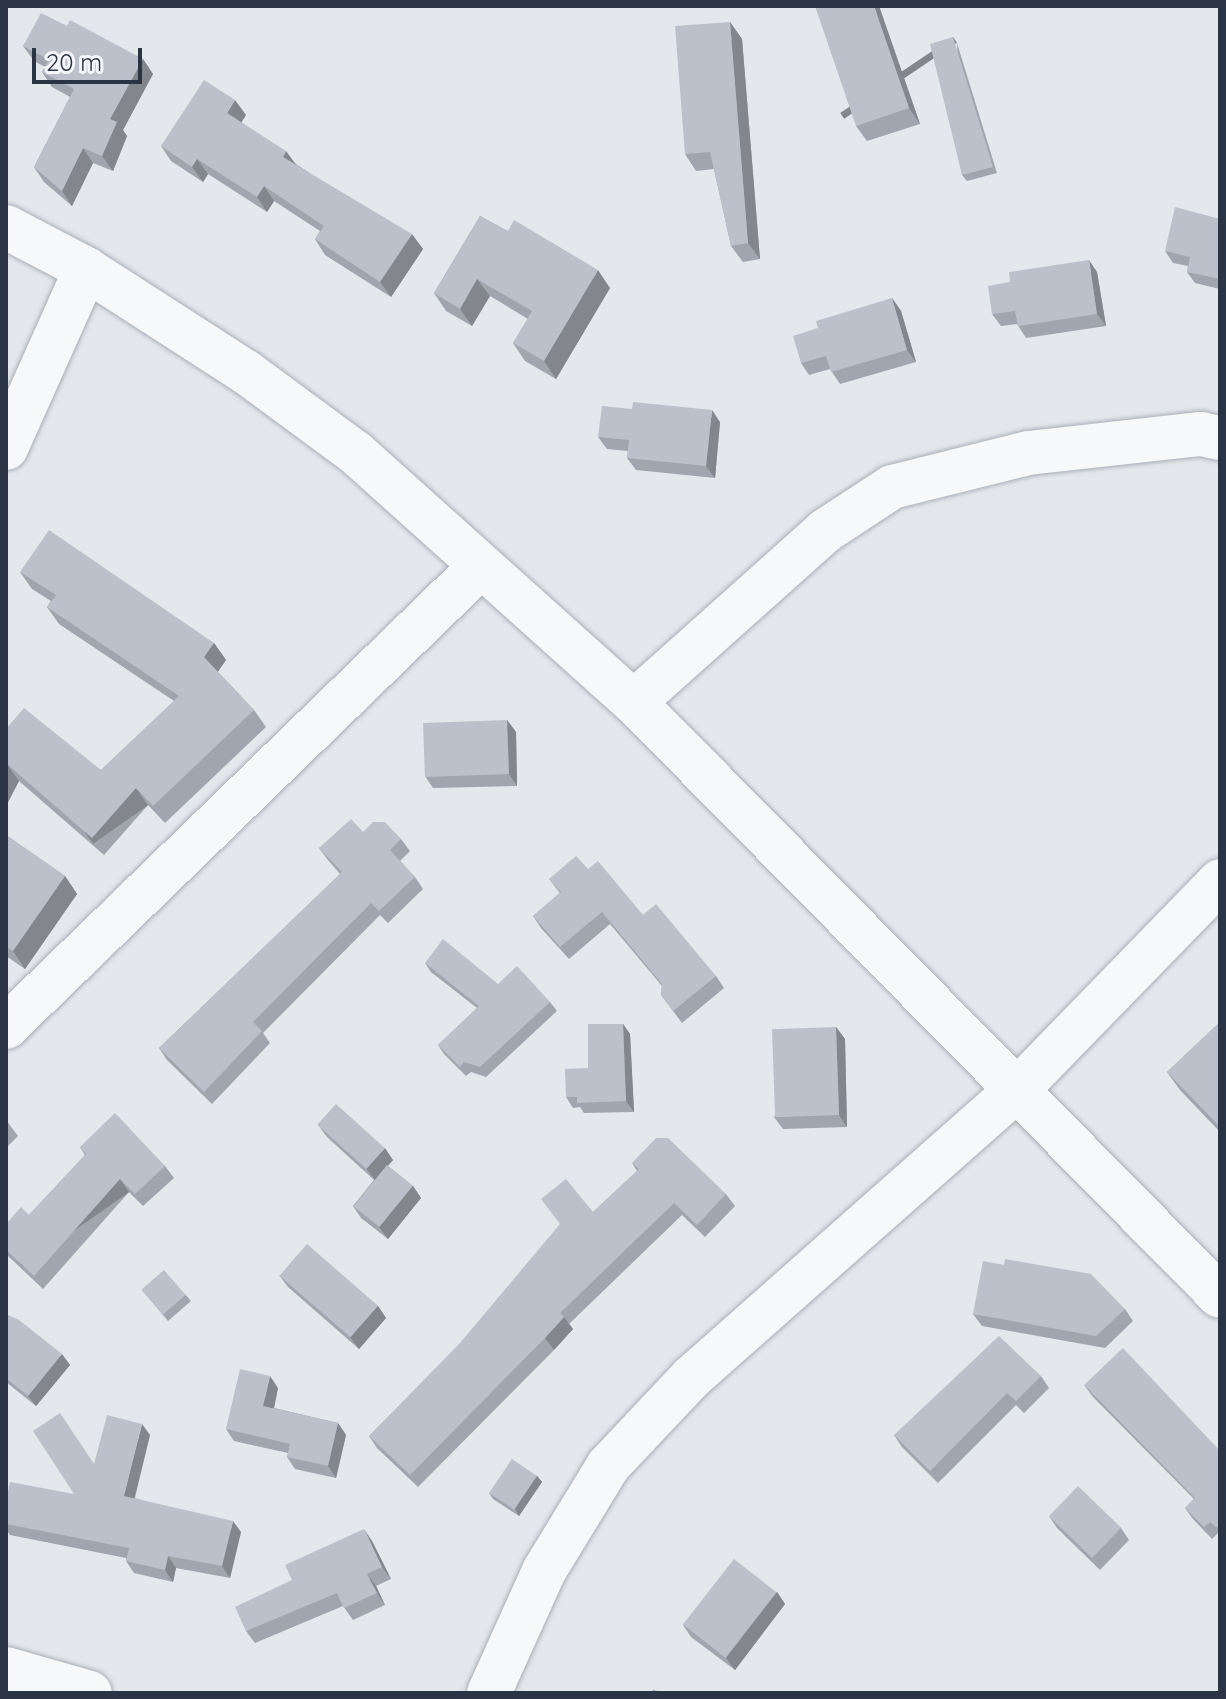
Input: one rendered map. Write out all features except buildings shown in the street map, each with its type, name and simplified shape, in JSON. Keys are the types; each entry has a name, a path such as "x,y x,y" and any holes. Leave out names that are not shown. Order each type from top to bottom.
{"street":[{"path":"6,227 86,269 246,372 356,453 634,702 1220,1296"},
{"path":"6,448 86,269"},
{"path":"634,702 825,531 892,487 1028,453 1201,434 1220,438"},
{"path":"6,1027 480,567"},
{"path":"489,1693 544,1571 608,1466 692,1377 1018,1089 1220,881"},
{"path":"6,1669 90,1693"}]}
